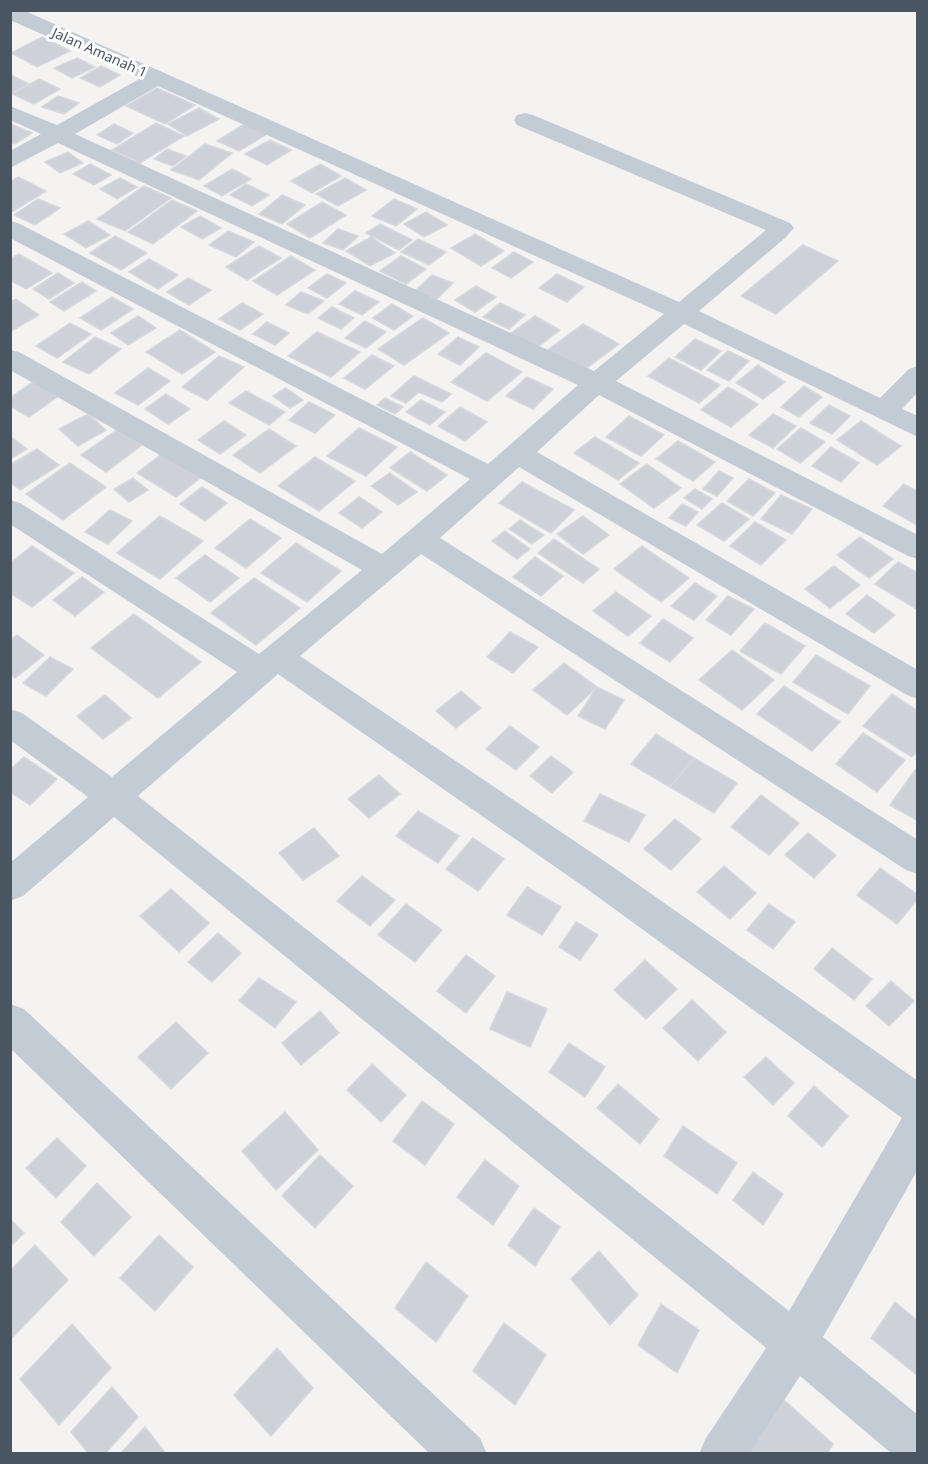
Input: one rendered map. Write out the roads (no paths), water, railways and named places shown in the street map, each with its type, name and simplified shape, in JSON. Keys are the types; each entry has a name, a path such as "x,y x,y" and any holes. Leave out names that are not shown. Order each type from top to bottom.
{"street":[{"name":"Jalan Amanah 1","path":"10,12 681,312 918,428"},
{"path":"10,161 157,78"},
{"path":"10,112 597,383 918,548"},
{"path":"10,885 269,664 385,569 597,383 779,231 525,120"},
{"path":"10,228 490,477"},
{"path":"10,358 385,569"},
{"path":"884,411 918,375"},
{"path":"517,453 918,686"},
{"path":"10,510 269,664 600,878 918,1105"},
{"path":"420,539 918,859"},
{"path":"10,722 114,797 795,1343 918,1445"},
{"path":"10,1022 464,1454"},
{"path":"722,1454 795,1343 918,1129"}]}
